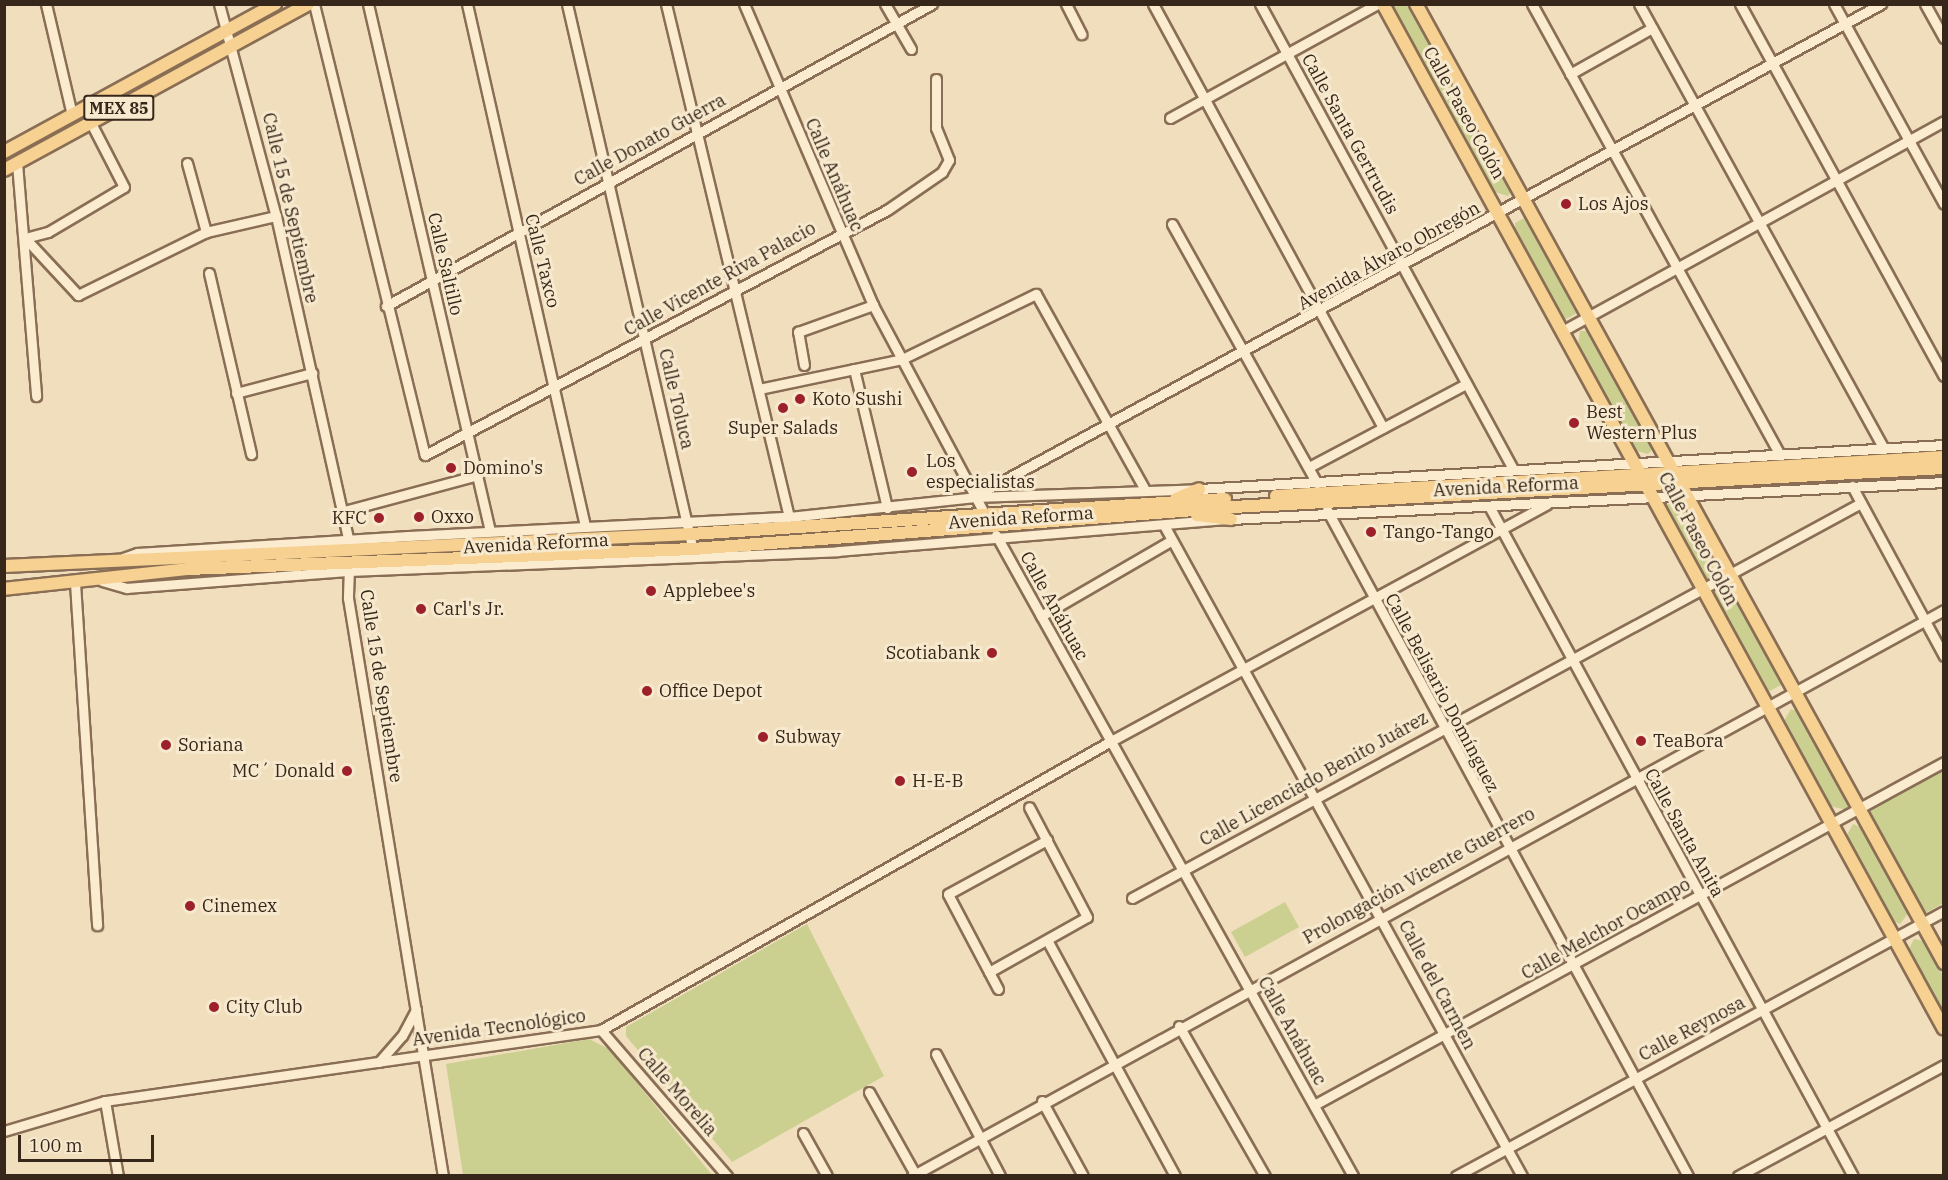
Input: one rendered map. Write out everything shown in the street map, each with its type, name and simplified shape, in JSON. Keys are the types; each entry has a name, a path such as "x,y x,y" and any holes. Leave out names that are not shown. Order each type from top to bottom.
{"main road":[{"name":"MEX 85","path":"4,152 275,4"},
{"name":"MEX 85","path":"4,170 308,4"},
{"name":"Calle Paseo Colón","path":"1383,4 1644,475 1944,1029"},
{"name":"Calle Paseo Colón","path":"1416,4 1590,316 1944,963"},
{"name":"Avenida Reforma","path":"4,589 75,584 188,569 350,555 1171,507 1320,491 1644,475 1672,466 1944,457"},
{"name":"Avenida Reforma","path":"1644,475 1681,484 1944,468"},
{"path":"1914,470 1944,477"},
{"path":"1171,507 1199,489"},
{"path":"1171,507 1231,519"},
{"path":"789,517 819,526"},
{"name":"Avenida Reforma","path":"4,566 118,560 350,555 694,552 987,519"}],"street":[{"path":"46,4 72,115"},
{"name":"Calle 15 de Septiembre","path":"219,4 234,45 344,512 350,555 348,598 443,1176"},
{"path":"314,4 386,306"},
{"name":"Calle Saltillo","path":"368,4 490,531"},
{"name":"Calle Taxco","path":"467,4 517,233 556,387 585,526"},
{"name":"Calle Toluca","path":"567,4 694,552"},
{"path":"666,4 695,134 789,517"},
{"name":"Calle Anáhuac","path":"744,4 873,305 987,519 1353,1176"},
{"path":"885,4 911,49"},
{"name":"Calle Donato Guerra","path":"386,306 431,279 932,4"},
{"path":"1066,4 1081,34"},
{"path":"1153,4 1383,428"},
{"name":"Calle Santa Gertrudis","path":"1260,4 1406,267 1466,384 1514,469"},
{"path":"1170,118 1285,51 1377,4"},
{"path":"1532,4 1780,455"},
{"path":"1639,4 1884,449"},
{"path":"1740,4 1944,376"},
{"path":"1834,4 1944,204"},
{"name":"Avenida Álvaro Obregón","path":"975,497 1406,267 1611,151 1881,4"},
{"path":"1925,4 1944,38"},
{"path":"1570,74 1652,28"},
{"name":"Calle Vicente Riva Palacio","path":"386,306 425,454 556,387 840,232 942,172 949,160 936,128 936,79"},
{"path":"1564,330 1944,121"},
{"path":"25,238 48,232 124,188 91,123"},
{"path":"17,163 25,238 36,396"},
{"path":"187,163 206,232"},
{"path":"25,238 78,295 206,232 276,216"},
{"name":"Calle Belisario Domínguez","path":"1172,224 1309,467 1328,514 1374,602 1688,1176"},
{"path":"209,273 251,454"},
{"path":"759,389 902,359 1029,294 1042,297 1112,423 1145,490"},
{"path":"804,365 798,332 873,305"},
{"path":"854,369 887,508"},
{"path":"236,393 312,373"},
{"path":"1309,467 1466,384"},
{"name":"Avenida Reforma","path":"1672,466 1780,455 1944,445"},
{"name":"Avenida Reforma","path":"350,555 490,531 789,517 975,497 1199,489 1320,491 1514,469 1644,475"},
{"path":"344,512 477,475"},
{"name":"Avenida Reforma","path":"694,552 838,551 997,537 1165,527 1231,519 1944,482"},
{"path":"1852,486 1944,656"},
{"name":"Avenida Tecnológico","path":"4,1131 105,1101 601,1030 1111,741 1246,672 1549,503"},
{"name":"Calle Licenciado Benito Juárez","path":"1132,898 1703,585 1861,503"},
{"name":"Calle Santa Anita","path":"1489,506 1634,778 1701,896 1853,1176"},
{"name":"Calle del Carmen","path":"1165,527 1382,916 1522,1176"},
{"path":"1041,616 1172,540"},
{"path":"75,584 97,925"},
{"name":"Prolongación Vicente Guerrero","path":"914,1175 1042,1101 1944,610"},
{"name":"Calle Melchor Ocampo","path":"1314,1105 1572,967 1944,762"},
{"path":"989,972 1087,917 1029,807"},
{"path":"998,989 948,894 1047,840"},
{"name":"Calle Reynosa","path":"1456,1176 1944,911"},
{"path":"1047,940 1175,1176"},
{"path":"379,1062 402,1036 416,1010"},
{"path":"1179,1026 1265,1176"},
{"name":"Calle Morelia","path":"601,1030 727,1176"},
{"path":"936,1054 1000,1176"},
{"path":"1738,1176 1944,1065"},
{"path":"869,1092 914,1175"},
{"path":"105,1101 118,1176"},
{"path":"1042,1101 1083,1176"},
{"path":"803,1133 827,1176"}],"green space":[{"path":"1411,5 1512,190 1508,196 1495,192 1390,6"},
{"path":"1526,217 1581,311 1564,320 1515,230 1515,223"},
{"path":"1580,331 1591,331 1654,448 1648,454 1637,451 1578,344"},
{"path":"1685,502 1783,684 1766,693 1661,505"},
{"path":"1791,709 1801,713 1851,804 1847,810 1830,806 1784,721"},
{"path":"1943,770 1943,903 1924,914 1868,810"},
{"path":"1853,824 1863,828 1909,912 1900,924 1891,920 1846,837"},
{"path":"1285,902 1299,927 1245,957 1231,932"},
{"path":"807,924 884,1076 732,1162 626,1036 626,1027"},
{"path":"1914,939 1924,941 1943,976 1943,1016 1908,951"},
{"path":"589,1039 609,1049 712,1175 463,1175 446,1064"}],"place":[{"name":"Los Ajos","path":"1566,204"},
{"name":"Koto Sushi","path":"800,399"},
{"name":"Super Salads","path":"783,408"},
{"name":"Best Western Plus","path":"1574,423"},
{"name":"Domino's","path":"451,468"},
{"name":"Los especialistas","path":"912,472"},
{"name":"Oxxo","path":"419,517"},
{"name":"KFC","path":"379,518"},
{"name":"Tango-Tango","path":"1371,532"},
{"name":"Applebee's","path":"651,591"},
{"name":"Carl's Jr.","path":"421,609"},
{"name":"Scotiabank","path":"992,653"},
{"name":"Office Depot","path":"647,691"},
{"name":"Subway","path":"763,737"},
{"name":"TeaBora","path":"1641,741"},
{"name":"Soriana","path":"166,745"},
{"name":"MC´ Donald","path":"347,771"},
{"name":"H-E-B","path":"900,781"},
{"name":"Cinemex","path":"190,906"},
{"name":"City Club","path":"214,1007"}]}
